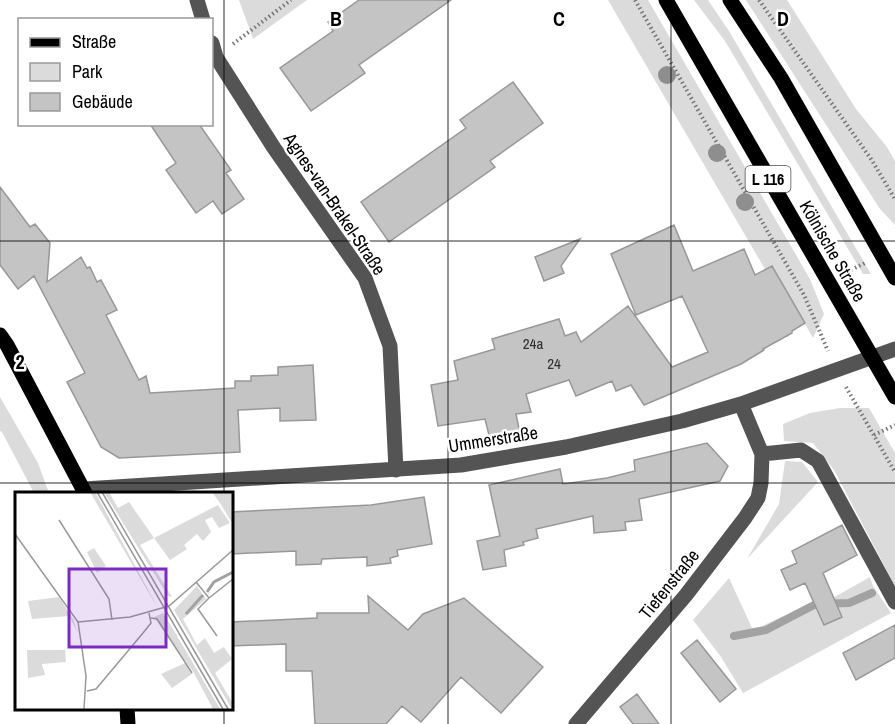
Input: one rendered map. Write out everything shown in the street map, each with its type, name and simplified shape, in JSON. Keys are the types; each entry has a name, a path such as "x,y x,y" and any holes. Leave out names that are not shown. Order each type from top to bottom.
{"main road":[{"name":"Kölnische Straße","path":"666,0 895,397"},
{"path":"730,0 781,78 895,278"},
{"path":"0,335 8,345 84,491"},
{"path":"127,709 129,724"}],"street":[{"path":"197,0 202,18"},
{"name":"Agnes-van-Brakel-Straße","path":"214,50 274,148 365,278 390,346 396,470"},
{"name":"Ummerstraße","path":"84,491 462,465 566,447 682,421 741,404 895,349"},
{"name":"Tiefenstraße","path":"576,724 686,596 758,498 762,454 741,404"},
{"path":"762,454 801,450 818,460 895,602"}],"path":[{"path":"214,50 291,0"},
{"path":"635,0 804,295 836,371 895,472"},
{"path":"759,0 871,159 895,199"},
{"path":"804,295 881,254"},
{"path":"874,435 895,424"}],"green space":[{"path":"239,0 307,0 253,39"},
{"path":"608,0 648,0 810,279 824,314 813,338 780,280 773,283"},
{"path":"694,0 708,0 729,31 871,274 863,274 725,41"},
{"path":"746,0 787,0 856,109 887,147 895,161 895,225 880,209"},
{"path":"0,397 38,463 49,492 33,492 0,431"},
{"path":"840,408 869,408 895,453 895,586 834,470 813,443 784,441 783,424 810,413"},
{"path":"785,461 802,462 818,482 747,559 779,504"},
{"path":"870,577 873,586 891,613 743,693 721,657 693,620 729,578 752,628 760,627 813,602 831,599"}],"building":[{"path":"359,0 451,0 359,65 365,73 311,111 280,68 333,31 328,22"},
{"path":"513,82 543,123 490,161 495,167 389,242 361,202 466,128 460,120"},
{"path":"151,126 200,126 231,170 226,173 244,199 222,214 213,201 196,213 166,170 176,163"},
{"path":"0,187 30,227 35,224 50,243 47,282 81,257 87,268 90,267 97,282 101,280 117,310 106,315 139,380 146,376 150,393 235,388 235,381 251,381 251,376 278,375 278,367 313,365 316,420 280,421 280,408 238,410 240,452 119,458 101,447 67,382 85,373 34,276 18,289 0,265"},
{"path":"674,225 693,271 744,249 755,275 772,266 805,323 741,364 644,405 631,385 616,391 612,381 576,396 569,380 526,394 531,412 516,414 520,433 490,439 485,419 438,426 431,385 458,380 454,361 495,349 492,339 559,319 565,336 576,332 581,342 628,306 672,367 708,352 682,296 636,315 611,254"},
{"path":"580,239 561,266 564,273 544,281 535,257"},
{"path":"707,443 728,466 720,481 639,499 642,520 625,522 626,530 594,533 593,516 536,529 538,538 523,542 524,545 504,550 506,566 483,570 477,541 500,536 489,485 560,469 563,484 607,478 635,471 634,460"},
{"path":"424,497 432,544 397,550 398,556 390,558 391,563 367,566 367,557 322,559 321,564 296,565 296,551 232,554 232,512 371,505"},
{"path":"842,525 857,555 823,573 842,617 824,625 805,583 790,590 781,570 797,563 792,551"},
{"path":"368,596 408,630 423,614 464,598 543,667 501,713 461,677 421,722 402,706 386,724 315,724 312,671 286,671 286,644 232,646 232,622 317,618 317,613 369,613"},
{"path":"895,625 895,658 856,680 843,653"},
{"path":"697,640 736,689 720,702 681,653"},
{"path":"637,694 659,724 633,724 620,707"}],"waterway":[{"path":"734,636 766,630 816,604 849,603 872,593"}]}
